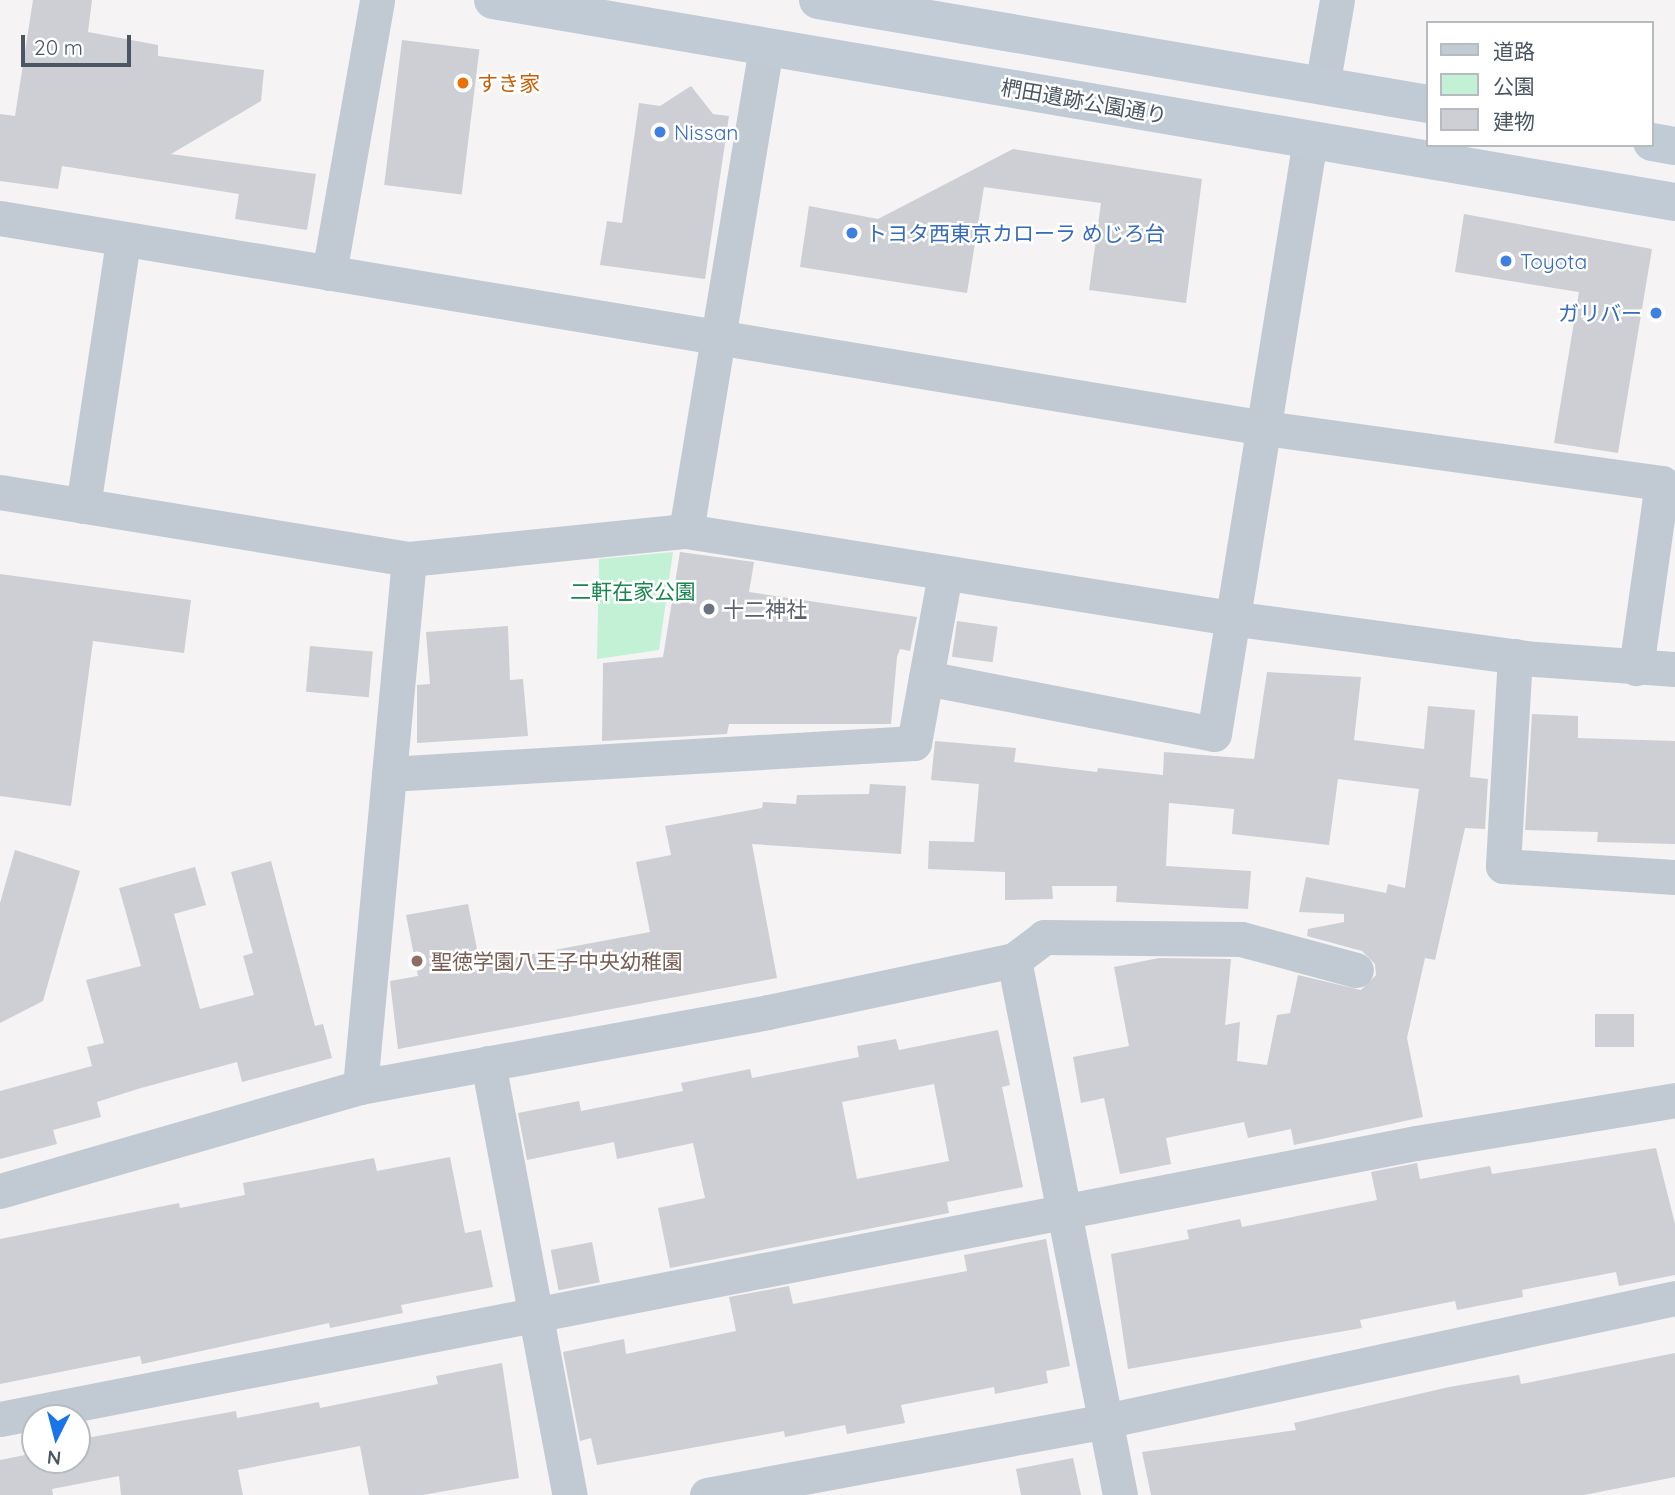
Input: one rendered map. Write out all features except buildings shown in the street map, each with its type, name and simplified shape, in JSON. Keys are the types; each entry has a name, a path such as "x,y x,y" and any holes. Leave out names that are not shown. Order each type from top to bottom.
{"street":[{"path":"329,272 377,0"},
{"name":"椚田遺跡公園通り","path":"494,0 1675,202"},
{"path":"818,0 1426,104"},
{"path":"1322,86 1337,0"},
{"path":"686,531 766,47"},
{"path":"926,678 1214,734 1310,140"},
{"path":"1654,142 1675,146"},
{"path":"0,218 123,240 718,334 1265,428 1662,483 1636,668"},
{"path":"83,506 123,240"},
{"path":"0,492 409,559 686,531 1231,618 1515,656 1636,668 1675,669"},
{"path":"360,1087 409,559"},
{"path":"389,774 914,743 945,574"},
{"path":"1515,656 1503,866 1675,877"},
{"path":"0,1191 360,1087 1014,960 1044,937 1241,939 1356,970"},
{"path":"1014,960 1119,1495"},
{"path":"488,1063 570,1495"},
{"path":"0,1419 1064,1212 1675,1100"},
{"path":"707,1495 1105,1421 1675,1298"}],"green space":[{"name":"二軒在家公園","path":"673,552 659,650 597,659 599,559"}],"place":[{"name":"すき家","path":"463,83"},
{"name":"Nissan","path":"660,132"},
{"name":"トヨタ西東京カローラ めじろ台","path":"852,233"},
{"name":"Toyota","path":"1506,261"},
{"name":"ガリバー","path":"1656,313"},
{"name":"十二神社","path":"709,609"},
{"name":"聖徳学園八王子中央幼稚園","path":"417,961"}]}
